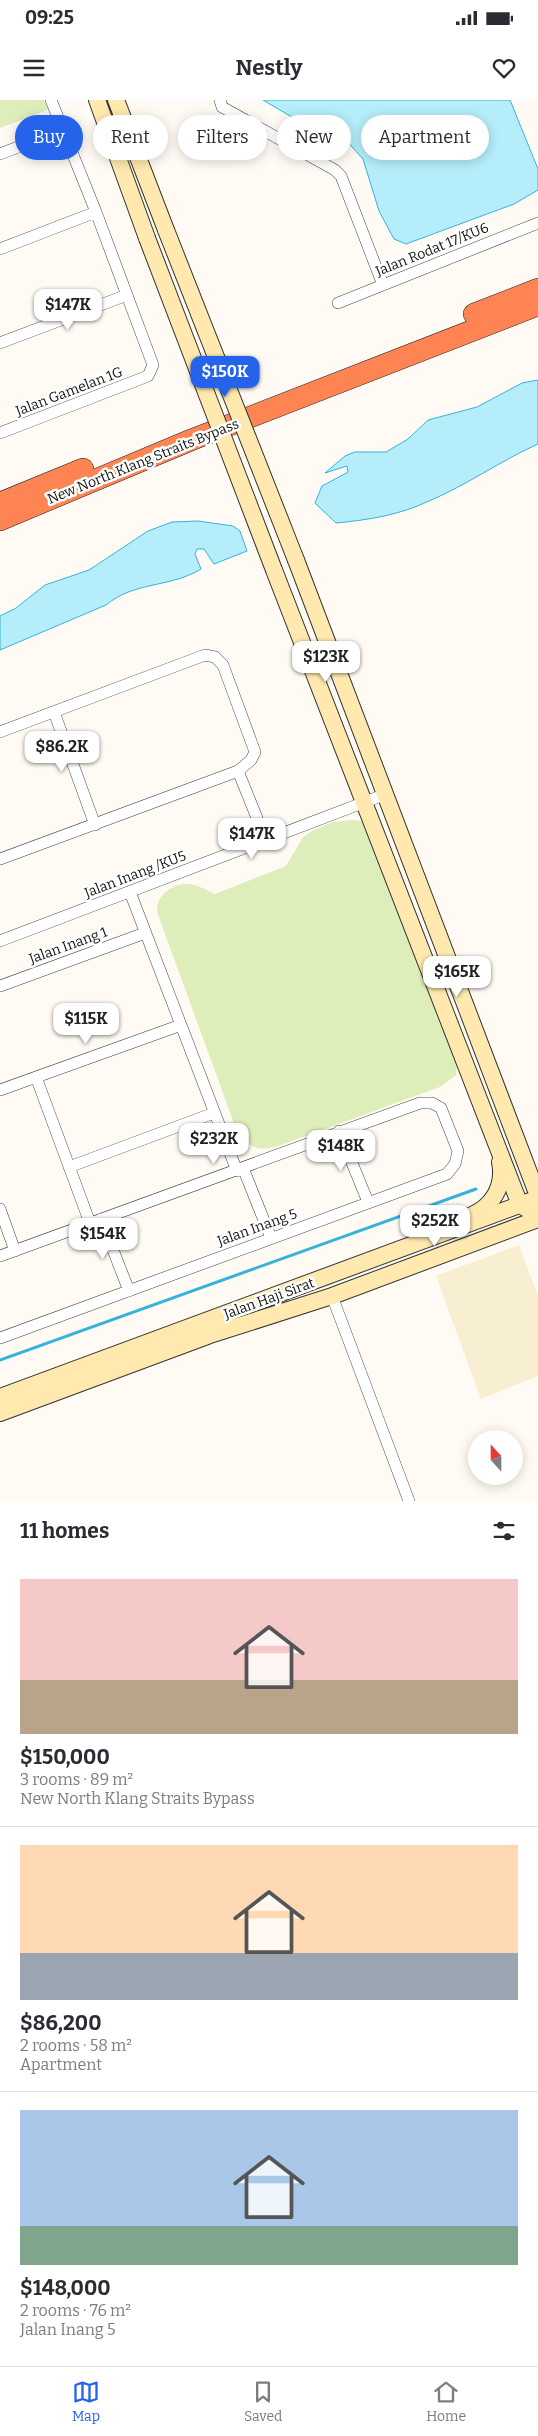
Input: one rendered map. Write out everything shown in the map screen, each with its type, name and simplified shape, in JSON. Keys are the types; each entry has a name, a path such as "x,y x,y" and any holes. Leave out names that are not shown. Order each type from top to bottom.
{"highway":[{"name":"New North Klang Straits Bypass","path":"0,503 538,288"},
{"name":"New North Klang Straits Bypass","path":"0,520 191,440 538,305"}],"street":[{"path":"51,100 57,115"},
{"path":"97,100 147,238 274,570 495,1140 501,1170 499,1188 493,1200 482,1211 327,1272 283,1293"},
{"path":"116,100 296,560 518,1142 535,1205"},
{"path":"220,100 222,107 335,170 341,176 384,285"},
{"path":"0,154 15,148"},
{"path":"0,343 127,295 75,160"},
{"path":"0,249 96,212"},
{"name":"Jalan Rodat 17/KU6","path":"338,303 538,223"},
{"name":"Jalan Gamelan 1G","path":"0,433 148,376 152,365 127,295"},
{"path":"0,732 205,655 215,657 223,665 255,752 251,760 238,771 0,860"},
{"path":"54,712 96,825"},
{"path":"238,771 257,818"},
{"name":"Jalan Inang /KU5","path":"0,941 386,794"},
{"path":"130,892 214,1113 271,1238"},
{"name":"Jalan Inang 1","path":"0,986 145,933"},
{"path":"0,1090 181,1024"},
{"path":"36,1077 69,1167 129,1291"},
{"name":"Jalan Inang 5","path":"1,1334 129,1291 447,1174 455,1164 458,1151 441,1108 432,1103 420,1103 339,1132"},
{"path":"69,1167 214,1113"},
{"path":"0,1256 339,1132 368,1202"},
{"path":"495,1140 535,1205"},
{"path":"518,1142 534,1169 538,1172"},
{"name":"Jalan Haji Sirat","path":"0,1414 210,1335 332,1296 482,1240 492,1229 525,1216 535,1205"},
{"name":"Jalan Haji Sirat","path":"0,1396 283,1293 535,1205"},
{"path":"0,1209 15,1251"},
{"path":"332,1296 409,1501"}],"shaded area":[{"path":"519,1245 538,1296 538,1376 481,1399 436,1276"}],"green space":[{"path":"0,100 44,100 48,110 35,115 15,115 15,122 0,128"},
{"path":"362,821 368,826 458,1057 456,1075 440,1087 281,1145 264,1149 254,1147 239,1137 157,912 157,906 162,896 176,886 191,884 215,894 286,866 303,837 333,822"}],"water":[{"path":"263,100 510,100 538,169 538,190 514,204 406,244 394,239 379,211 363,160 489,160 489,115 361,115 361,157 351,146 351,115 288,115"},
{"path":"538,380 538,444 443,495 418,506 395,513 336,523 315,503 322,486 348,472 347,466 325,473 345,456 355,452 386,452 408,439 428,420 477,407 522,383"},
{"path":"198,521 233,526 240,531 247,551 214,564 204,549 197,549 195,554 201,569 177,579 129,592 117,597 106,605 0,650 0,616 16,608 45,585 89,570 148,531 172,522"}],"waterway":[{"path":"0,1360 476,1189"}]}
